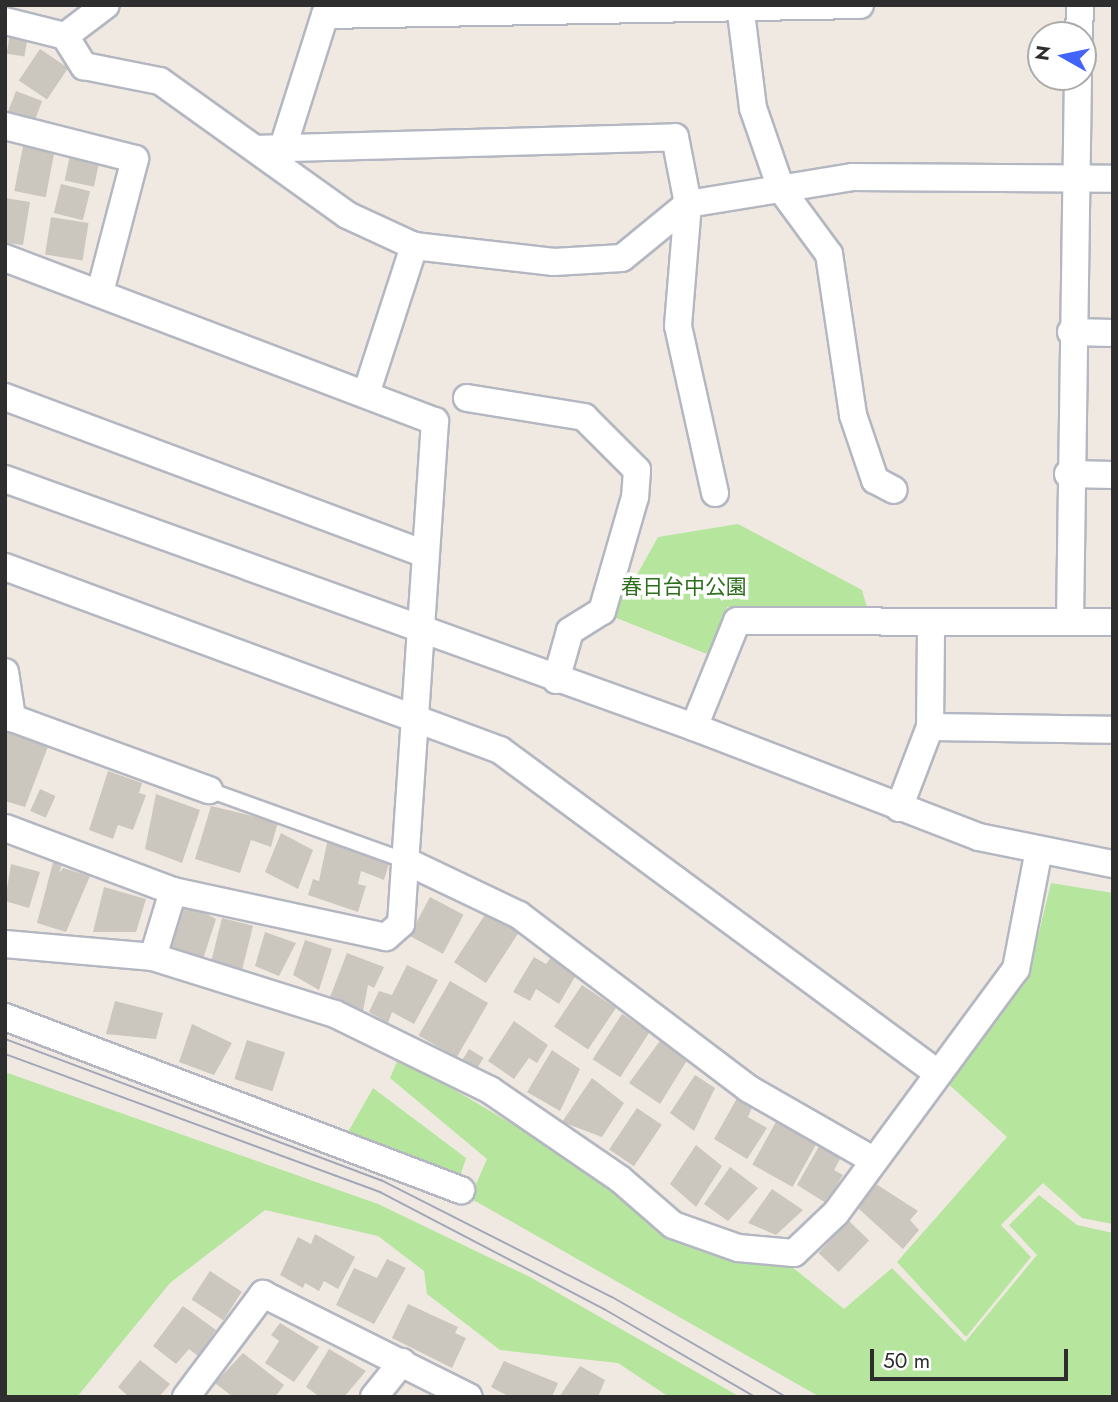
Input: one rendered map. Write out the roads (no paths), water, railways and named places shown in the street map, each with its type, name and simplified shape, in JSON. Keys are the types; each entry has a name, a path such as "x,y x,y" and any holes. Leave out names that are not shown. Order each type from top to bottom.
{"street":[{"path":"65,36 106,5"},
{"path":"284,144 325,15 860,5"},
{"path":"741,8 754,108 781,189 829,254 853,415 876,480 894,490"},
{"path":"5,21 65,36 84,66 160,81 347,215 414,246 554,262 622,258 688,204 852,177 1113,179"},
{"path":"1070,621 1068,474 1079,91"},
{"path":"5,126 135,159 100,292"},
{"path":"257,149 284,144 676,137 688,204 677,326 715,493"},
{"path":"366,394 414,246"},
{"path":"5,258 435,421 401,924 386,937 173,891 5,828"},
{"path":"1071,332 1113,333"},
{"path":"5,397 425,554"},
{"path":"467,398 584,417 636,470 635,497 602,611 570,631 556,680"},
{"path":"1068,474 1113,475"},
{"path":"5,479 420,633 694,727 979,837 1113,864"},
{"path":"5,567 500,750 936,1072"},
{"path":"694,727 737,621 931,626 1113,622"},
{"path":"899,808 930,727 931,626"},
{"path":"5,672 12,718 209,790"},
{"path":"930,727 1113,730"},
{"path":"5,944 153,957 335,1014 490,1090 620,1179 673,1225 738,1248 794,1253 836,1213 871,1159 1016,969 1039,850"},
{"path":"406,861 519,915 749,1089 871,1159"},
{"path":"153,957 173,891"},
{"path":"5,1017 461,1190"},
{"path":"186,1397 263,1294 469,1397"},
{"path":"374,1397 402,1362"}],"lane":[{"path":"209,790 406,861"}],"tram line":[{"path":"5,1039 381,1180 612,1297 786,1397"},
{"path":"5,1054 380,1192 604,1309 755,1397"}],"park label":[{"name":"春日台中公園","path":"684,587"}]}
